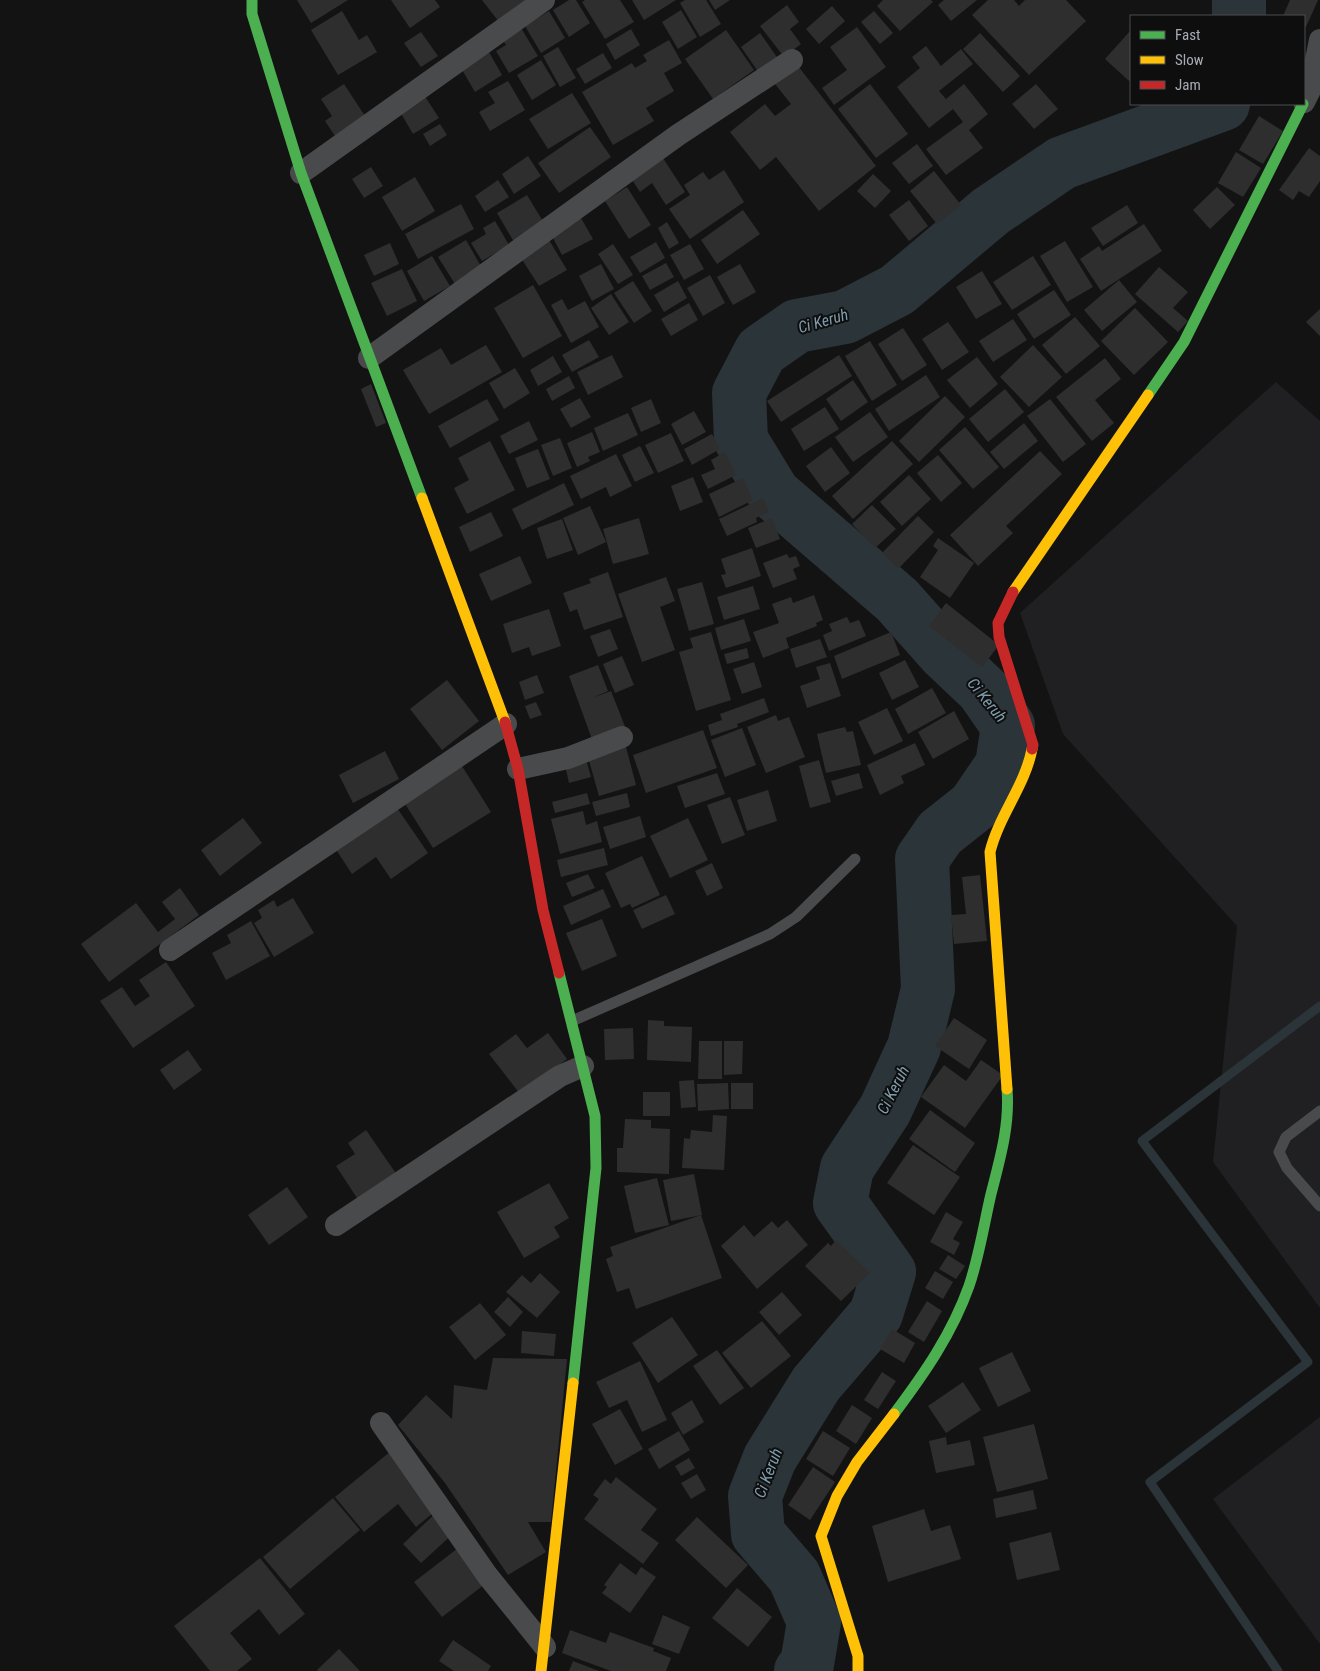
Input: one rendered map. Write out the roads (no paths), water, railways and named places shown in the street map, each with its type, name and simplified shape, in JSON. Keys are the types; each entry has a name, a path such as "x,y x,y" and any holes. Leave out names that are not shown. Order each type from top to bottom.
{"street":[{"path":"252,0 252,14 301,173 369,358 496,731 518,769 542,910 572,1021 571,1071 595,1116 596,1168 541,1671"},
{"path":"301,173 544,0"},
{"path":"1305,99 1310,90 1320,40"},
{"path":"369,358 670,140 792,60"},
{"path":"858,1671 858,1656 821,1536 837,1496 857,1462 924,1375 944,1342 969,1286 1004,1142 1009,1112 990,852 995,833 1031,762 1033,745 999,637 998,623 1009,599 1184,342 1302,105"},
{"path":"170,950 496,731"},
{"path":"518,769 568,758 622,737"},
{"path":"336,1225 571,1071"},
{"path":"381,1423 487,1575 545,1647"}],"lane":[{"path":"572,1021 770,934 796,917 855,859"},
{"path":"1320,1110 1286,1137 1279,1152 1287,1168 1320,1206"}],"waterway":[{"name":"Ci Keruh","path":"1239,0 1239,15"},
{"name":"Ci Keruh","path":"801,1671 807,1664 814,1622 794,1576 758,1534 755,1496 770,1458 816,1384 876,1314 889,1272 840,1203 847,1168 885,1110 914,1047 928,989 922,859 940,833 974,806 1002,765 1008,726 983,690 945,654 897,600 774,494 741,440 739,393 761,351 797,326 845,317 897,290 991,211 1062,163 1220,105"},
{"path":"1278,1671 1150,1482 1308,1362 1142,1141 1320,1006"}]}
